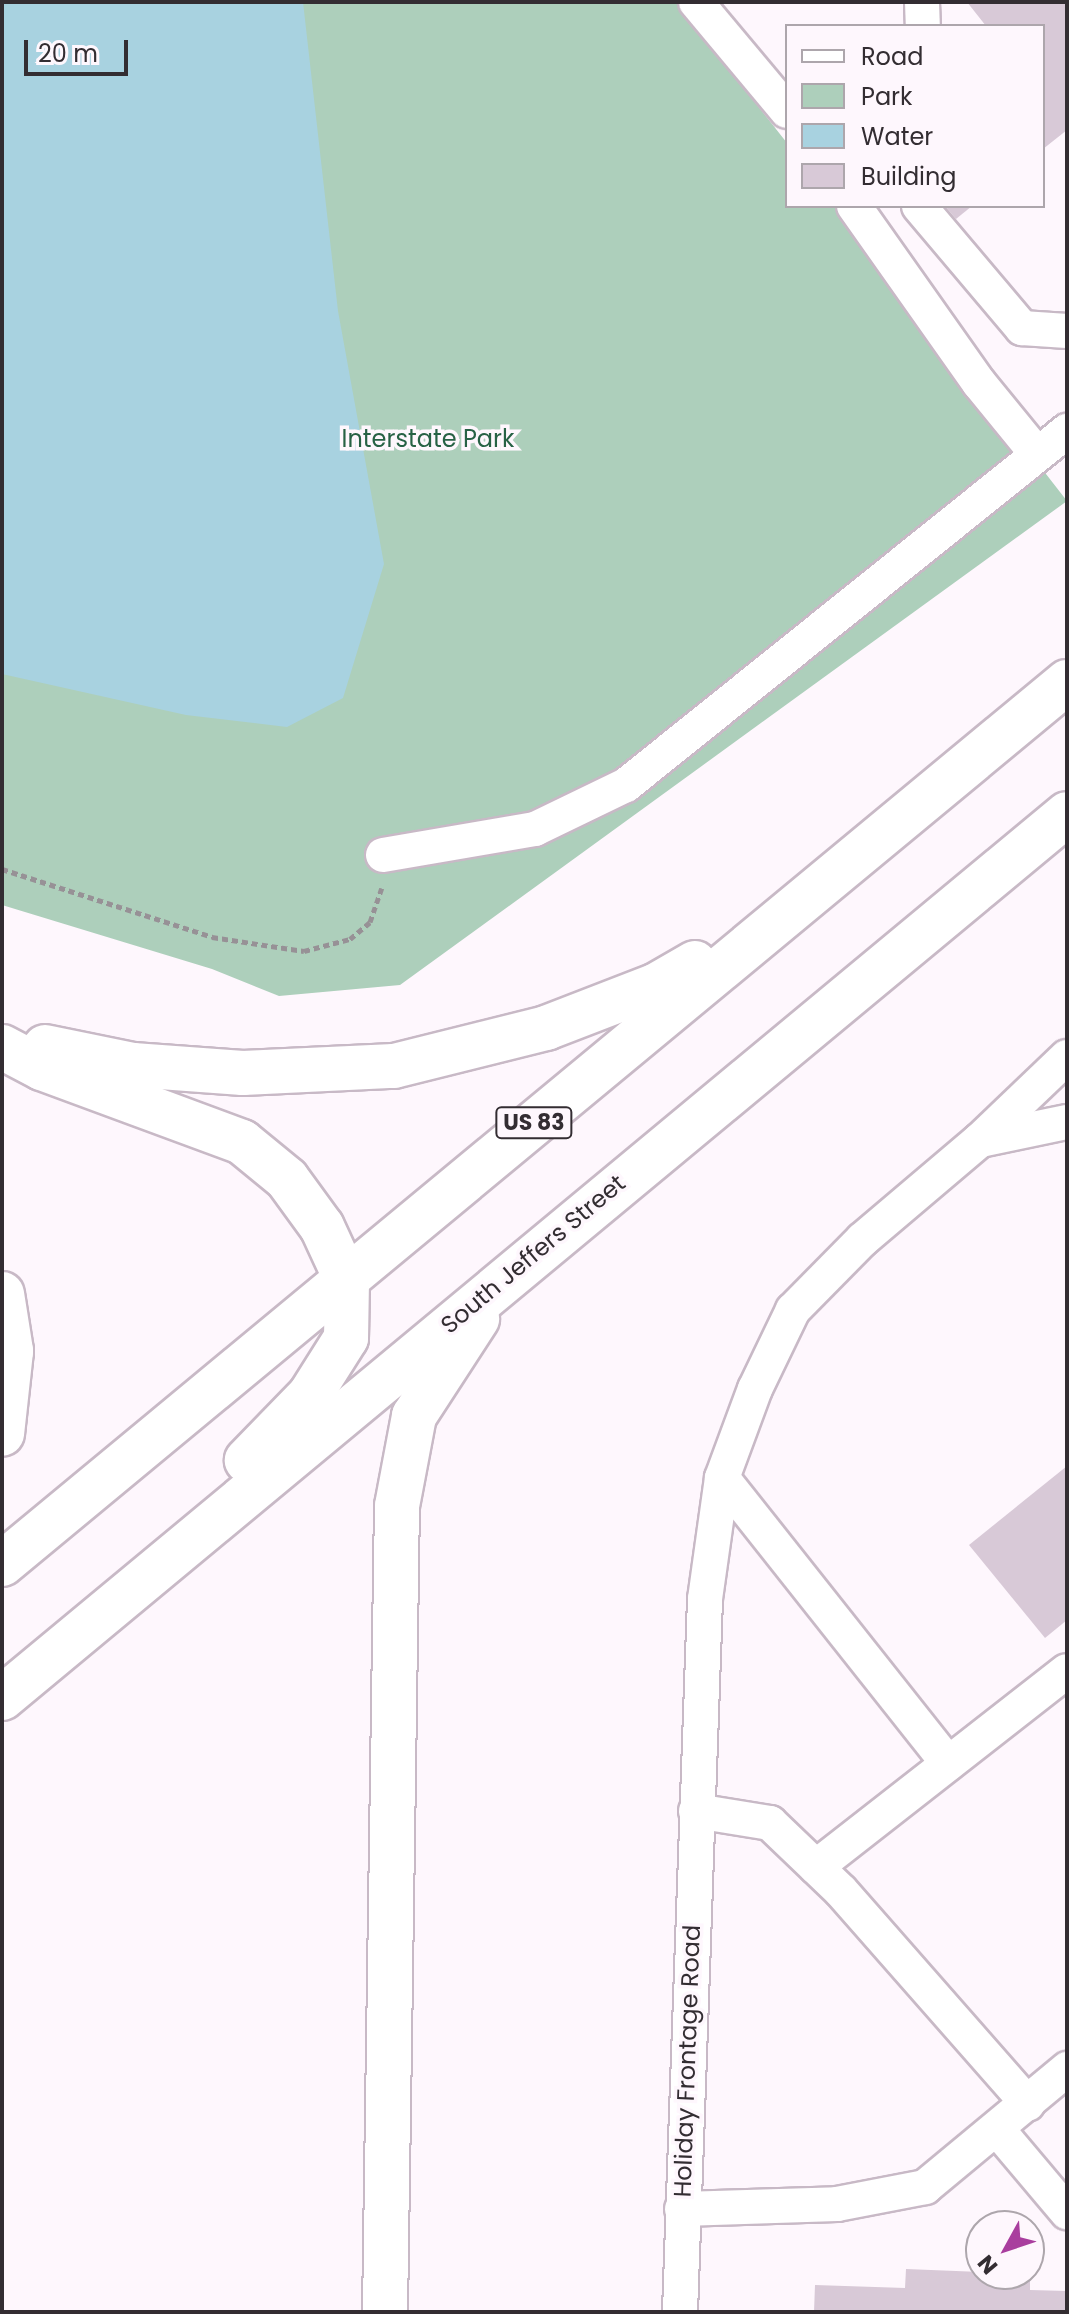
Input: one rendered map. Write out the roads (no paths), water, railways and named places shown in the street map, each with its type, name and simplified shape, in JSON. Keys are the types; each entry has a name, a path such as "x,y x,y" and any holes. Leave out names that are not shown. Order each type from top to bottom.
{"highway":[{"name":"US 83","path":"2,1564 347,1281 797,902 1067,682"},
{"name":"South Jeffers Street","path":"2,1698 514,1269 1067,814"},
{"path":"2,1045 133,1065 243,1073 394,1066 510,1040 619,1001 682,971 797,902"},
{"path":"2,1045 42,1068 242,1142 274,1166 306,1202 347,1281 346,1338 323,1379 50,1657"},
{"path":"385,2312 397,1506 414,1416 514,1269"},
{"path":"2,1294 11,1351 2,1434"}],"street":[{"path":"696,2 785,109"},
{"path":"922,2 923,24"},
{"path":"855,208 1037,454"},
{"path":"921,208 1022,328 1067,331"},
{"path":"383,855 535,829 594,805 716,715 1067,431"},
{"name":"Holiday Frontage Road","path":"680,2312 705,1599 722,1478 755,1389 793,1310 862,1240 980,1140 1067,1057"},
{"name":"Holiday Frontage Road","path":"980,1140 1067,1122"},
{"path":"722,1478 948,1763"},
{"path":"816,1867 1067,1671"},
{"path":"696,1811 770,1823 816,1867 1028,2104"},
{"path":"682,2209 837,2204 925,2187 1067,2069"},
{"path":"997,2129 1067,2212"}],"water":[{"path":"2,2 303,2 338,311 384,564 343,698 287,727 186,715 2,674"}],"park label":[{"name":"Interstate Park","path":"428,439"}]}
